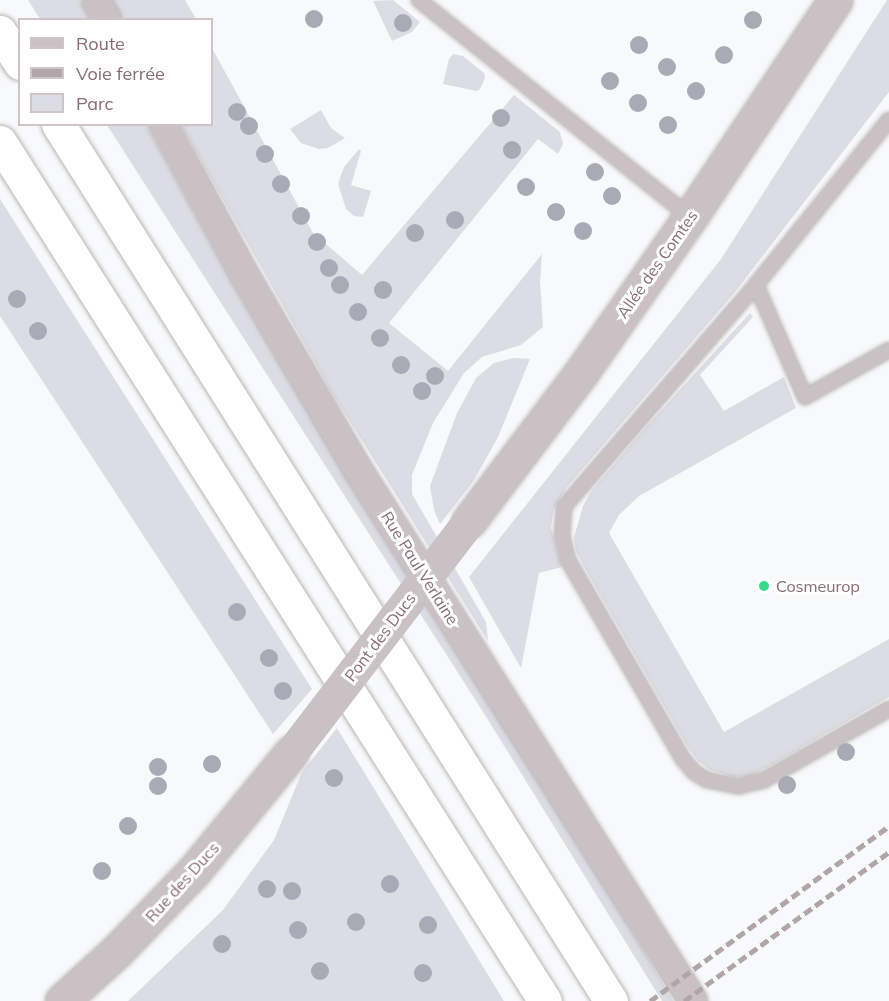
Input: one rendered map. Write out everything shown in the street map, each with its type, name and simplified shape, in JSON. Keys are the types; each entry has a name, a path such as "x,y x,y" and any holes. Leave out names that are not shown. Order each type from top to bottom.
{"highway":[{"path":"0,32 18,60"},
{"path":"59,126 611,1001"},
{"path":"0,142 545,1001"},
{"path":"578,946 627,1001"}],"street":[{"path":"96,0 106,18"},
{"name":"Allée des Comtes","path":"469,521 583,370 690,217 835,0"},
{"name":"Rue Paul Verlaine","path":"164,126 244,274 358,470 693,1001"},
{"name":"Pont des Ducs","path":"291,753 469,521"},
{"name":"Rue des Ducs","path":"62,1001 117,951 194,871 291,753"}],"lane":[{"path":"419,0 690,217"},
{"path":"889,120 756,285 564,507 562,536 568,560 683,759 694,772 707,780 739,786 764,780 889,709"},
{"path":"756,285 805,397 889,350"}],"green space":[{"path":"28,0 79,0 89,18 39,18"},
{"path":"110,0 185,0 195,18 120,18"},
{"path":"393,0 420,22 412,32 392,41 373,1"},
{"path":"889,0 889,92 735,292 567,487 554,508 551,528 562,567 539,573 521,668 469,577 721,259"},
{"path":"213,50 313,233 362,275 514,95 560,132 563,144 558,154 538,139 389,323 448,371 542,254 540,281 543,327 521,345 482,357 464,373 433,423 412,475 412,494 486,622 488,641 332,393 182,126 213,126"},
{"path":"453,54 463,56 484,73 485,78 480,89 477,91 443,84 449,59"},
{"path":"321,110 331,128 345,138 328,148 319,149 301,143 290,129"},
{"path":"108,126 147,126 241,298 357,494 611,896 673,1001 662,1001 485,715"},
{"path":"359,149 361,151 351,185 371,191 363,217 354,216 346,209 338,184 344,167"},
{"path":"0,199 312,689 273,734 0,316"},
{"path":"750,313 753,317 700,375 724,411 784,377 796,408 639,496 619,515 609,533 724,732 889,639 889,697 768,767 750,776 734,777 710,770 698,761 687,746 584,567 576,551 574,537 583,506 592,490"},
{"path":"513,358 530,359 498,437 473,482 440,524 434,510 430,486 457,413 476,378 494,363"},
{"path":"337,728 504,1001 128,1001 223,910 274,840 302,772"}],"railway":[{"path":"650,1001 889,826"},
{"path":"684,1001 889,852"}],"place":[{"name":"Cosmeurop","path":"764,586"}]}
